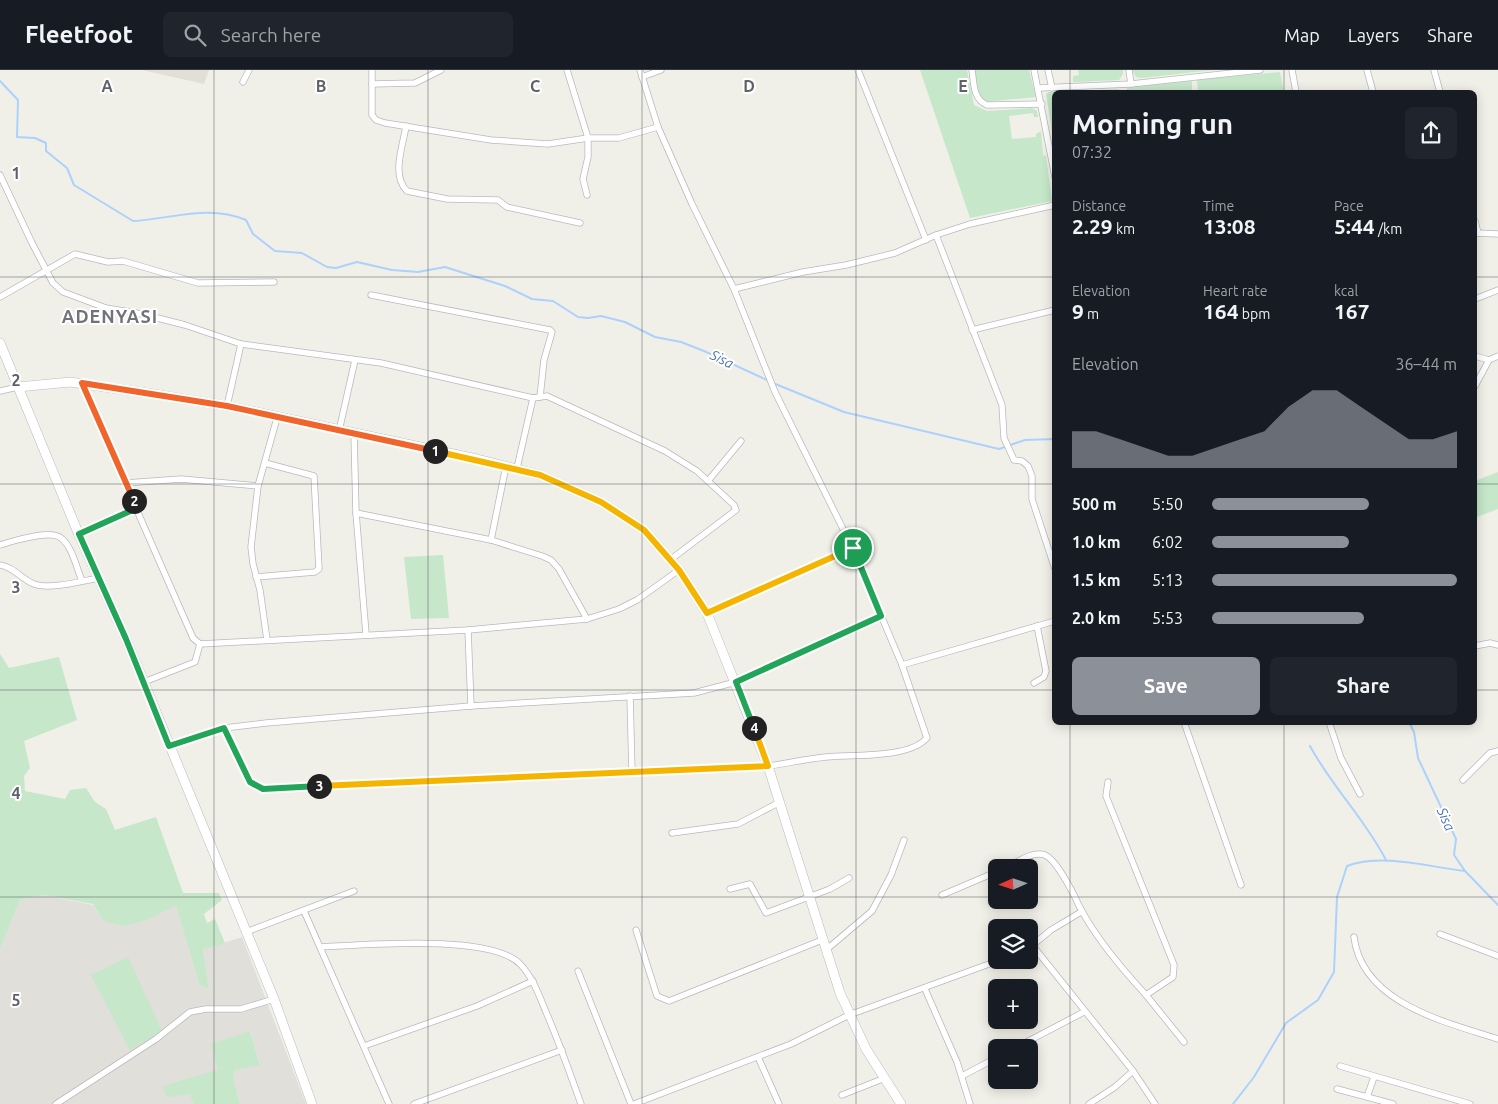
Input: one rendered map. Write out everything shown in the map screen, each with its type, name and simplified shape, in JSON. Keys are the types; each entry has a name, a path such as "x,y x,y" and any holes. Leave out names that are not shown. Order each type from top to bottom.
{"street":[{"path":"243,82 249,70"},
{"path":"372,70 372,114 376,120 406,126 492,140 548,144 588,138 619,138 658,126"},
{"path":"372,84 414,83 442,70"},
{"path":"567,70 588,138 588,157 583,179 588,196"},
{"path":"224,728 250,782 263,789 768,766 827,757 892,752 922,743 927,738 902,665 853,548 775,392 734,289 692,204 658,126 640,70"},
{"path":"642,77 661,70"},
{"path":"858,70 926,240"},
{"path":"972,70 975,94 981,103 987,105 1042,104"},
{"path":"1034,70 1052,160"},
{"path":"1048,70 1052,88"},
{"path":"1128,70 1131,84"},
{"path":"1039,88 1131,84 1260,70"},
{"path":"1292,70 1296,90"},
{"path":"1367,70 1372,90"},
{"path":"1434,70 1439,90"},
{"path":"406,126 398,168 403,187 407,191 446,199 498,200 507,207 580,223"},
{"path":"0,175 53,283 63,292 106,308 176,323 241,344 418,371 533,398 546,396 665,451 708,481 734,504 736,510 670,560"},
{"path":"734,289 803,272 870,260 895,253 936,235 979,222 1052,206"},
{"path":"1477,233 1498,234"},
{"path":"936,235 1002,405 1004,438 1009,451 1014,460 1022,461 1028,466 1032,476 1032,499 1052,560"},
{"path":"0,297 75,254 108,262 123,261 198,283 274,282"},
{"path":"1477,298 1498,290"},
{"path":"371,295 550,330 552,332 544,360 540,397"},
{"path":"972,330 1052,311"},
{"path":"0,343 79,534 144,682 274,999 312,1104"},
{"path":"227,406 241,344"},
{"path":"1477,382 1489,360 1498,356"},
{"path":"1477,357 1489,360"},
{"path":"339,431 354,360"},
{"path":"0,391 63,382 82,383 227,406 517,468 540,475 601,502 644,530 679,570 707,613 768,766 808,898 849,1015 866,1050 901,1104"},
{"path":"82,383 193,638 200,644 468,630 587,619 638,600 679,570"},
{"path":"517,468 533,398"},
{"path":"267,640 260,590 251,547 258,486 277,418"},
{"path":"354,434 356,513 366,634"},
{"path":"708,481 741,441"},
{"path":"256,578 315,572 319,569 314,476 265,463"},
{"path":"491,540 506,466"},
{"path":"126,483 182,479 258,486"},
{"path":"79,534 137,508"},
{"path":"356,513 491,540 520,548 551,560 587,619"},
{"path":"0,545 46,534 62,538 82,581"},
{"path":"707,613 853,548"},
{"path":"0,566 8,566 36,585 64,584 99,578"},
{"path":"169,746 224,728 471,706 694,693 736,682 881,616"},
{"path":"902,665 1052,622"},
{"path":"1034,683 1044,677 1046,672 1037,626"},
{"path":"468,630 471,706"},
{"path":"1477,645 1490,642 1498,645"},
{"path":"144,682 195,662 200,644"},
{"path":"630,696 632,772"},
{"path":"1185,725 1241,885"},
{"path":"1330,725 1341,758 1360,794"},
{"path":"1463,780 1490,753 1498,751"},
{"path":"1108,782 1106,796 1174,965 1173,977 1146,995"},
{"path":"672,832 738,824 780,802"},
{"path":"826,950 872,911 891,875 904,840"},
{"path":"1024,859 1039,854 1046,855 1066,879 1081,912 1184,1042"},
{"path":"942,896 988,876"},
{"path":"730,890 750,884 766,913 830,890 849,878"},
{"path":"246,932 354,891"},
{"path":"304,911 389,1104"},
{"path":"1038,941 1051,930 1081,912"},
{"path":"636,930 657,996 669,1001 822,940"},
{"path":"1440,934 1498,956"},
{"path":"1354,937 1356,953 1366,971 1388,993 1414,1010 1498,1039"},
{"path":"321,948 447,943 509,956 521,965 533,981 562,1050 581,1104"},
{"path":"1038,956 1132,1071 1155,1104"},
{"path":"578,971 633,1104 792,1044 849,1015 988,965"},
{"path":"364,1046 477,1006 533,981"},
{"path":"925,989 962,1076 970,1104"},
{"path":"56,1104 156,1039 190,1012 206,1008 241,1010 274,999"},
{"path":"1033,1039 1084,1012"},
{"path":"414,1104 562,1050"},
{"path":"758,1057 779,1104"},
{"path":"962,1076 988,1062"},
{"path":"1340,1066 1470,1104"},
{"path":"1089,1104 1115,1087 1132,1071"},
{"path":"1367,1097 1374,1077"},
{"path":"842,1095 884,1078"},
{"path":"1337,1089 1393,1104"}],"shaded area":[{"path":"142,70 209,70 204,84"},
{"path":"44,895 93,905 103,921 147,920 176,904 199,984 209,990 203,950 242,937 306,1104 240,1104 233,1077 235,1070 260,1064 250,1031 218,1071 203,1075 191,1094 194,1104 0,1104 0,949 20,900"}],"green space":[{"path":"920,70 967,70 974,105 987,111 1032,108 1037,111 1038,117 1034,117 1033,113 1009,116 1012,139 1036,137 1036,134 1041,131 1043,155 1046,156 1052,201 970,218"},
{"path":"974,70 1029,70 1036,97 984,102 978,94"},
{"path":"1078,70 1123,70 1123,74 1119,80 1073,82 1073,76 1079,75"},
{"path":"1132,70 1214,70 1142,78 1136,77"},
{"path":"1280,72 1284,90 1198,90 1197,80"},
{"path":"1192,81 1192,90 1126,90 1127,88"},
{"path":"1052,92 1052,131 1046,94"},
{"path":"1498,472 1498,509 1477,517 1477,480"},
{"path":"443,555 449,618 411,619 404,557"},
{"path":"0,654 9,668 59,657 77,720 24,741 30,768 24,776 25,791 65,799 70,790 86,788 95,802 106,809 115,830 156,817 183,893 219,893 222,900 204,914 207,923 215,919 225,943 203,950 209,990 199,984 176,905 147,920 123,926 103,921 93,904 44,895 20,900 0,949"},
{"path":"128,957 162,1031 130,1050 91,975"},
{"path":"250,1031 260,1065 235,1070 233,1077 240,1104 194,1104 190,1094 167,1097 163,1086 218,1070 211,1044"}],"waterway":[{"path":"0,81 18,100 17,137 35,138 46,143 46,151 67,168 74,185 133,221 204,213 232,215 246,220 253,234 275,251 302,253 327,267 336,268 357,262 392,270 418,272 445,267 505,286 532,299 553,301 578,317 601,316 625,322 655,337 681,342 704,351 769,381"},
{"name":"Sisa","path":"773,383 844,412 999,449 1005,447"},
{"name":"Sisa","path":"1010,445 1025,440 1052,439"},
{"name":"Sisa","path":"1410,725 1414,732 1418,758 1456,839 1454,855 1465,871 1498,905"},
{"path":"1310,746 1328,775 1378,845 1386,860"},
{"path":"1233,1104 1254,1077 1286,1023 1318,1000 1334,972 1337,897 1347,866 1361,862 1390,861 1465,871"}],"district":[{"name":"ADENYASI","path":"110,317"}],"route":[{"path":"82,383 227,406 477,459 540,475 601,502 644,530 679,570 707,613 853,548 881,616 736,682 768,766 263,789 256,787 250,782 224,728 169,746 126,639 79,534 137,508 82,383"}]}
